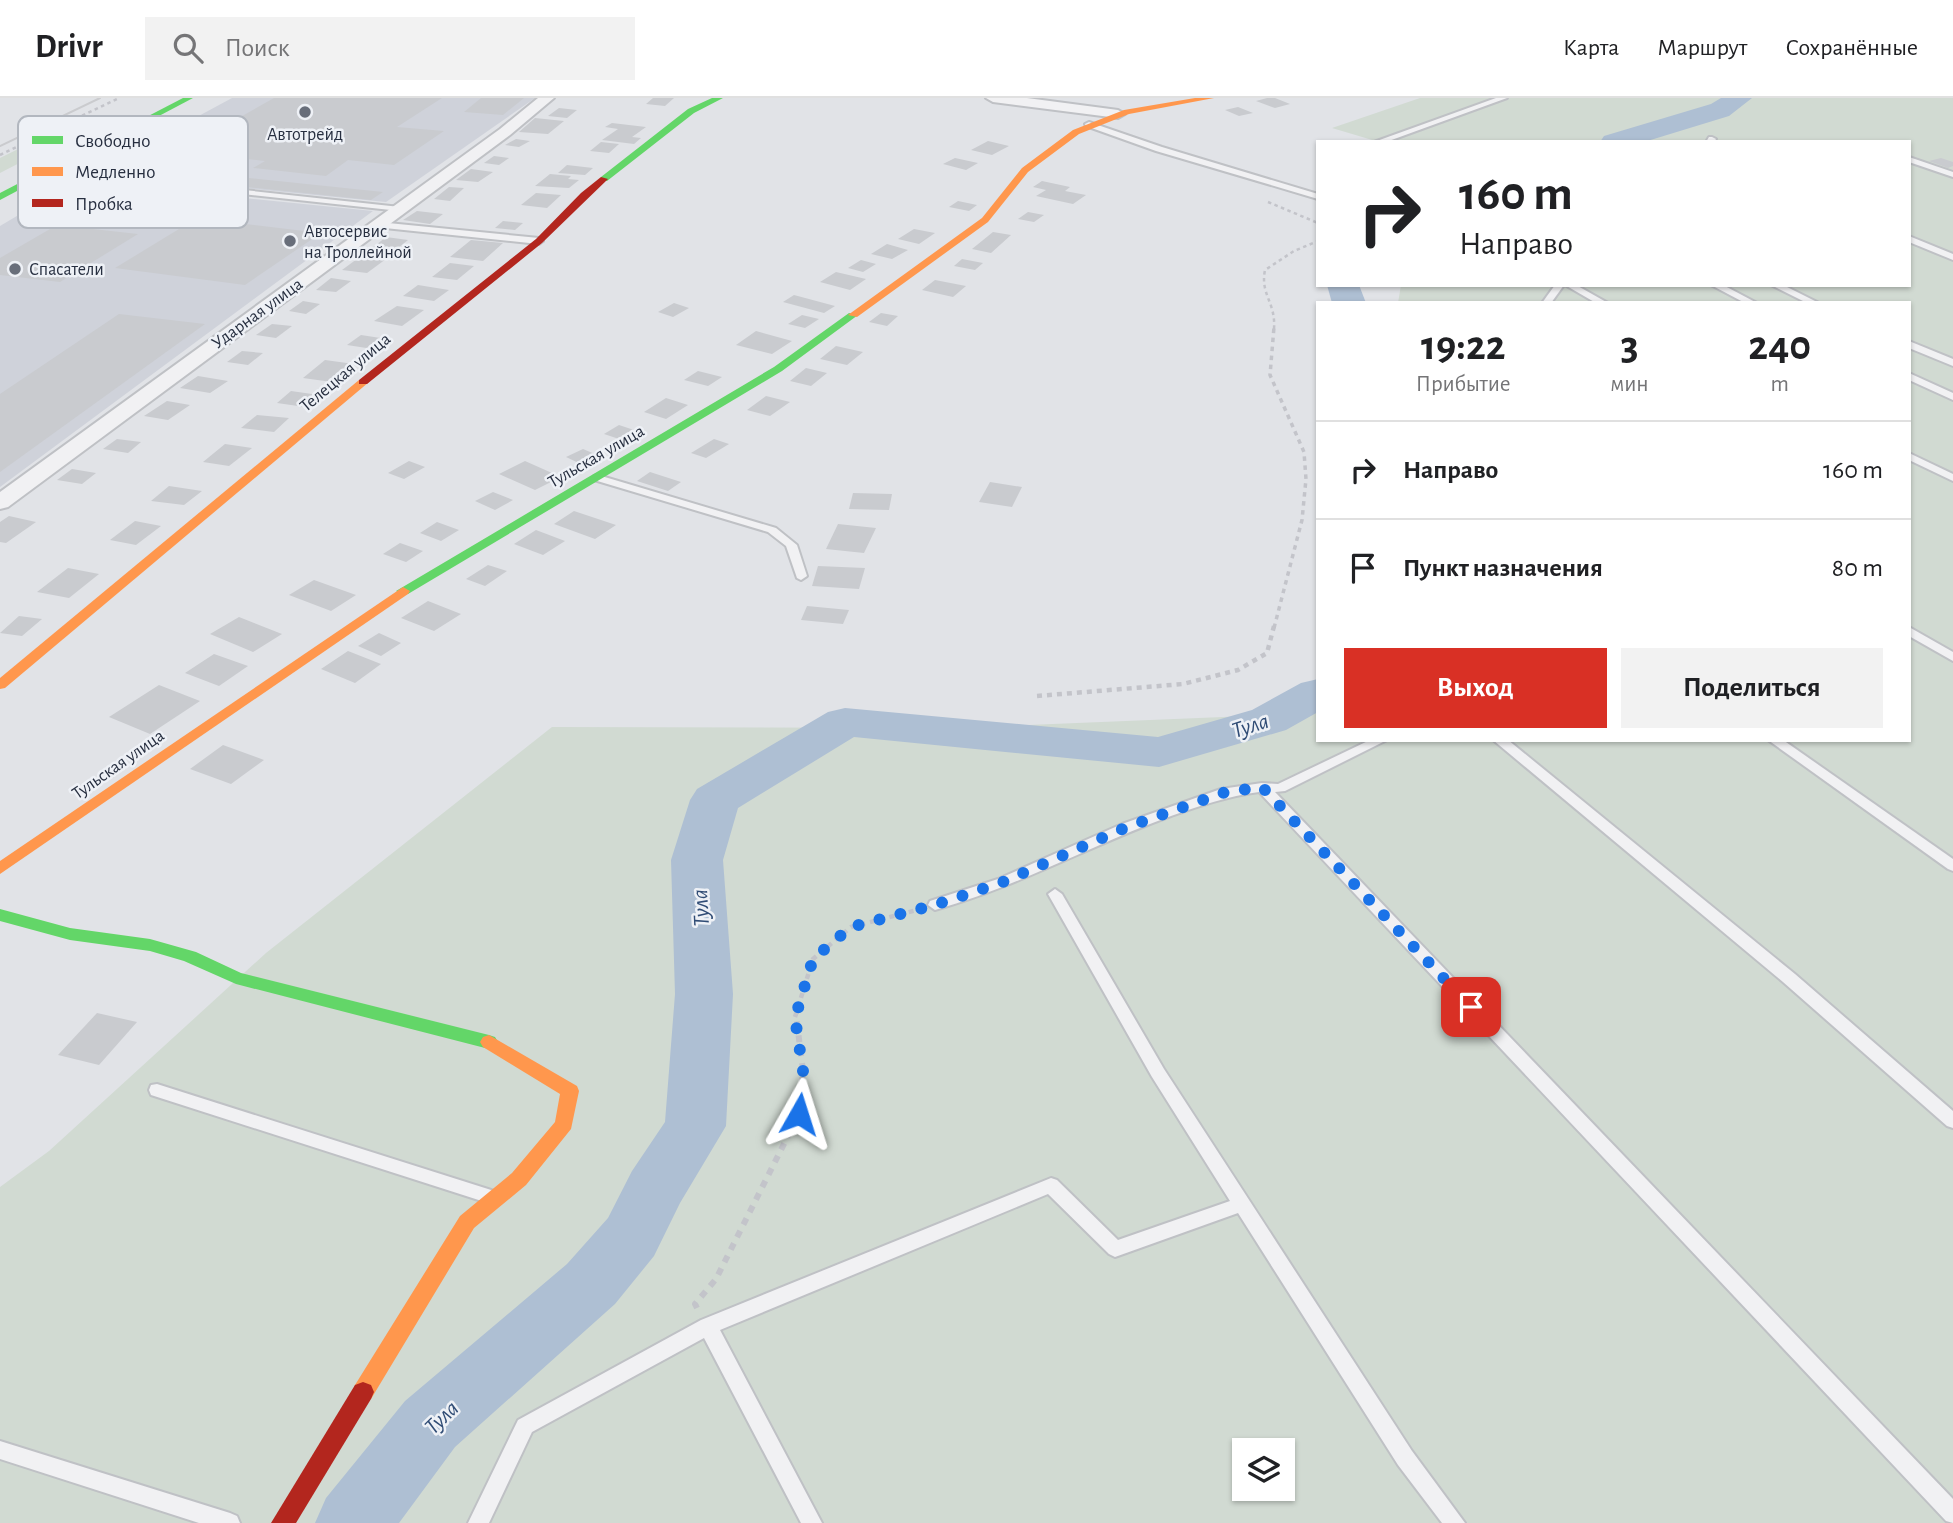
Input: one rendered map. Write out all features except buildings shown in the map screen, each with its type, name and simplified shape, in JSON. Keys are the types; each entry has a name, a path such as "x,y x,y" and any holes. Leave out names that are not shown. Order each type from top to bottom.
{"street":[{"path":"155,116 189,98"},
{"name":"Ударная улица","path":"0,502 547,98"},
{"name":"Телецкая улица","path":"0,685 425,330 539,241 584,195 691,111 719,98"},
{"path":"993,98 1118,114"},
{"name":"Тульская улица","path":"0,869 397,595 778,369 985,220 1004,191 1051,147 1089,124 1118,114 1210,98"},
{"path":"0,197 18,188"},
{"path":"0,915 70,934 150,945 190,956 236,978 494,1043 570,1091 564,1124 519,1179 467,1222 283,1523"}],"lane":[{"path":"1384,140 1503,98"},
{"path":"1089,124 1159,149 1316,196"},
{"path":"1911,160 1953,175"},
{"path":"248,192 400,209"},
{"path":"378,225 539,241"},
{"path":"1911,240 1953,257"},
{"path":"1548,301 1558,287"},
{"path":"1573,287 1600,301"},
{"path":"1719,287 1749,301"},
{"path":"1779,287 1811,301"},
{"path":"1911,345 1953,363"},
{"path":"1911,377 1953,397"},
{"path":"1911,457 1953,478"},
{"path":"598,478 772,530 791,545 801,576"},
{"path":"1911,632 1953,657"},
{"path":"935,905 1003,882 1127,827 1226,792 1262,787 1280,788 1377,742"},
{"path":"1501,742 1788,978 1953,1121"},
{"path":"1777,742 1953,866"},
{"path":"1262,787 1953,1514"},
{"path":"1055,894 1158,1073 1405,1458 1455,1523"},
{"path":"157,1090 496,1198"},
{"path":"478,1523 525,1426 708,1326 1051,1185 1115,1249 1242,1204"},
{"path":"708,1326 812,1523"},
{"path":"0,1450 230,1523"}],"path":[{"path":"81,116 119,98"},
{"path":"0,155 18,146"},
{"path":"1037,696 1183,684 1238,670 1266,653 1302,520 1306,480 1304,452 1270,375 1275,312 1262,284 1265,270 1294,251 1316,242"},
{"path":"708,1326 695,1304 716,1279 799,1114 803,1071 795,1018 813,959 851,927 935,905"}],"shaded area":[{"path":"232,98 535,98 386,202 248,188 248,116 199,116"},
{"path":"1420,98 1953,98 1953,1523 0,1523 0,1187 49,1151 266,953 552,727 958,728 1316,713 1316,742 1911,742 1911,301 1398,301 1401,287 1911,287 1911,140 1372,140 1332,128"},
{"path":"18,149 18,164 0,173 0,158"},
{"path":"248,198 373,211 0,487 0,226 18,215 18,228 248,228"}],"waterway":[{"name":"Тула","path":"1621,140 1720,110 1739,98"},
{"name":"Тула","path":"1344,287 1348,301"},
{"name":"Тула","path":"353,1523 430,1424 591,1284 631,1237 655,1189 695,1126 704,994 697,860 715,800 845,722 1159,752 1269,720 1316,694"}],"tram line":[{"path":"62,116 100,98"},
{"path":"0,146 18,137"}],"traffic: fast":[{"path":"155,116 189,98"},
{"path":"604,179 691,111 719,98"},
{"path":"0,197 18,188"},
{"path":"403,591 778,369 853,315"},
{"path":"0,915 70,934 150,945 190,956 236,978 489,1042"}],"traffic: slow":[{"path":"853,315 985,220 1025,170 1076,132 1127,112 1210,98"},
{"path":"0,685 363,382"},
{"path":"0,869 403,591"},
{"path":"363,1392 467,1222 519,1179 564,1124 570,1091 489,1042"}],"traffic: jam":[{"path":"363,382 539,241 584,195 604,179"},
{"path":"283,1523 363,1392"}],"place":[{"name":"Автотрейд","path":"305,112"},
{"name":"Автосервис на Троллейной","path":"290,241"},
{"name":"Спасатели","path":"15,269"}],"route":[{"path":"799,1114 803,1071 795,1018 813,959 851,927 935,905 1003,882 1127,827 1226,792 1262,787 1471,1007"}]}
